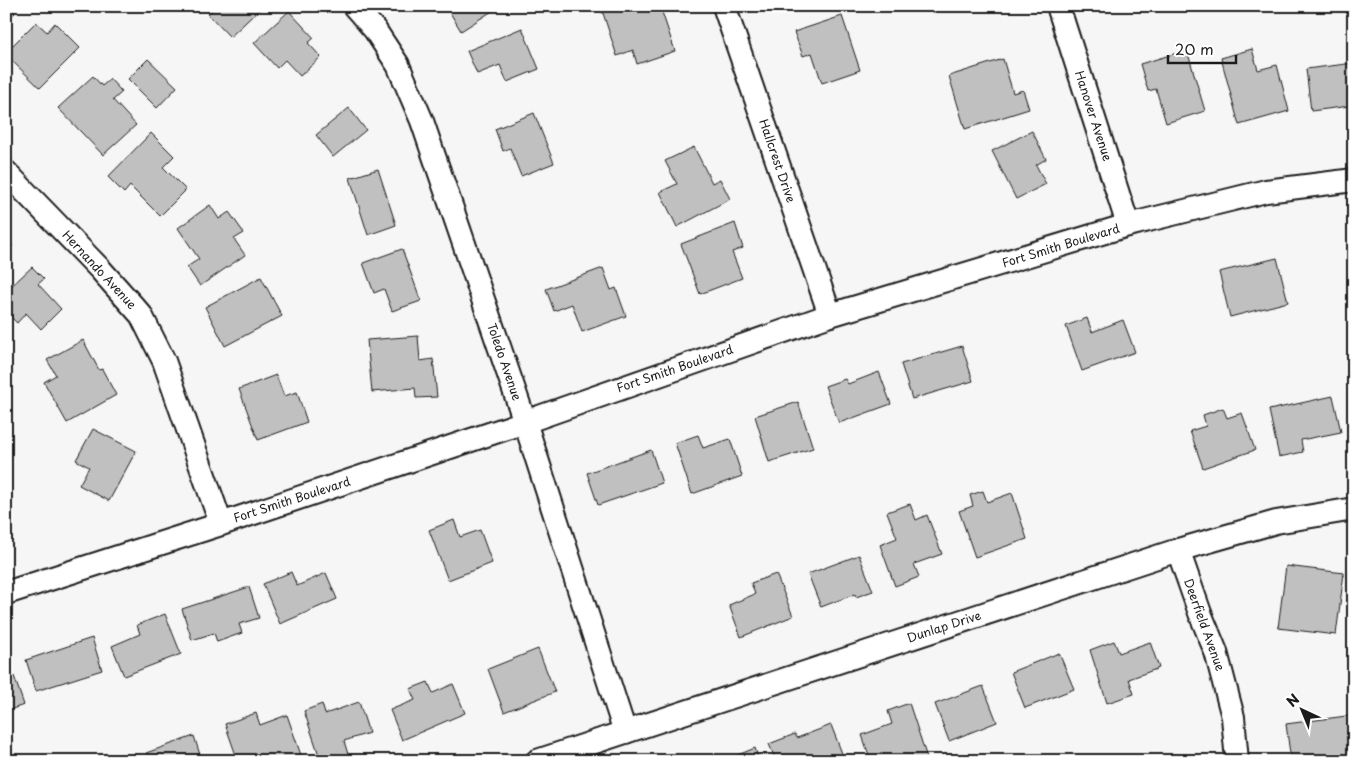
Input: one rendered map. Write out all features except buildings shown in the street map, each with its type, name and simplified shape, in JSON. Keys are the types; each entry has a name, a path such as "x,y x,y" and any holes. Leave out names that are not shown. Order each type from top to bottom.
{"street":[{"name":"Toledo Avenue","path":"354,6 376,30 398,64 422,122 525,422 625,732"},
{"name":"Hallcrest Drive","path":"724,6 830,315"},
{"name":"Hanover Avenue","path":"1058,6 1128,225"},
{"name":"Hernando Avenue","path":"6,172 100,269 141,315 164,361 221,524"},
{"name":"Fort Smith Boulevard","path":"6,594 525,422 830,315 1128,225 1266,191 1354,180"},
{"name":"Dunlap Drive","path":"538,761 1178,550 1276,522 1354,509"},
{"name":"Deerfield Avenue","path":"1178,550 1216,652 1233,717 1237,761"}]}
